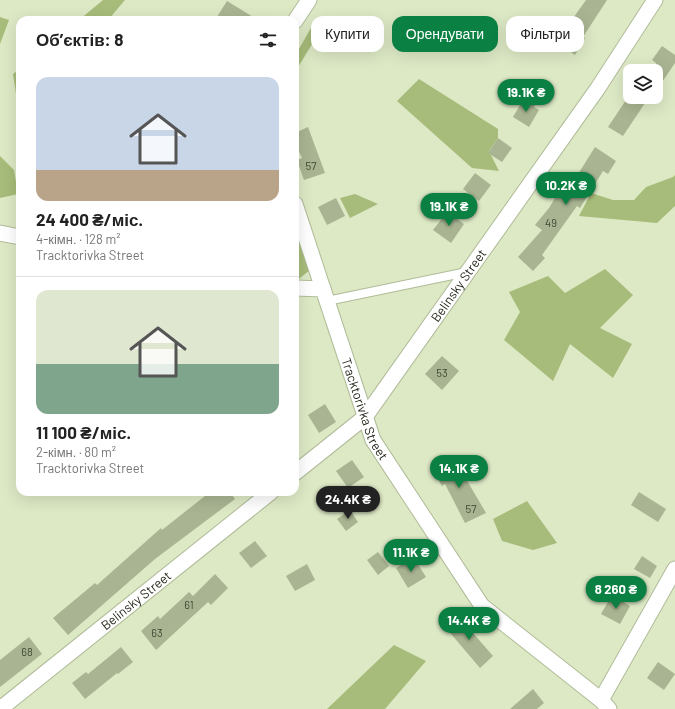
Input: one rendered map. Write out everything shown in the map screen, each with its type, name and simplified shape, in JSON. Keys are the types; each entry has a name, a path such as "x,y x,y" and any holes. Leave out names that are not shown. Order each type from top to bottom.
{"street":[{"path":"298,16 309,0"},
{"name":"Belinsky Street","path":"299,470 365,417 598,88 654,0"},
{"name":"Tracktorivka Street","path":"299,216 373,440 482,606 605,704"},
{"path":"0,232 16,235"},
{"path":"299,289 325,295"},
{"name":"Belinsky Street","path":"0,709 266,496"},
{"path":"605,704 675,569"}],"lane":[{"path":"325,295 467,272"}],"green space":[{"path":"103,0 125,0 111,16 84,16"},
{"path":"0,17 9,20 0,44"},
{"path":"311,28 311,46 299,65 299,49"},
{"path":"16,72 16,94 13,74"},
{"path":"419,79 498,129 498,138 489,151 499,171 472,168 397,101"},
{"path":"0,156 14,170 16,194 0,198"},
{"path":"675,175 675,206 657,223 579,216 591,193 613,200 634,200 646,187"},
{"path":"355,194 378,204 350,218 340,198"},
{"path":"299,241 310,270 299,279"},
{"path":"605,269 633,295 600,328 632,344 613,378 570,344 553,381 504,340 520,312 509,292 548,276 565,293"},
{"path":"527,501 557,543 533,550 502,541 493,519"},
{"path":"394,645 426,661 385,709 327,709"}],"building":[{"path":"586,0 607,0 584,35 584,16 575,16"},
{"path":"227,1 251,16 218,16"},
{"path":"662,46 675,55 675,63 663,81 663,64 656,64 652,60"},
{"path":"524,98 535,105 534,107 539,110 529,127 513,117"},
{"path":"623,104 644,104 623,136 608,127"},
{"path":"308,127 325,173 304,180 299,166 299,159 302,158 299,152 299,131"},
{"path":"498,138 512,148 502,162 488,153"},
{"path":"595,147 616,161 608,174 603,171 580,208 577,206 542,255 545,258 533,271 518,257 542,230 535,225 549,208 569,175 575,179"},
{"path":"475,173 491,185 479,201 463,189"},
{"path":"336,198 345,216 327,225 318,207"},
{"path":"447,212 464,224 451,243 433,230"},
{"path":"442,356 459,371 442,390 425,374"},
{"path":"325,404 336,422 319,433 308,415"},
{"path":"452,455 486,513 465,523 445,484 442,486 431,467"},
{"path":"352,460 364,477 348,488 336,471"},
{"path":"639,492 666,509 658,522 631,505"},
{"path":"205,496 233,496 235,499 155,559 68,635 53,618 95,583 97,585 161,528 162,530"},
{"path":"350,510 358,522 346,531 337,519"},
{"path":"255,541 267,556 251,568 239,553"},
{"path":"378,552 389,566 378,575 367,560"},
{"path":"642,556 657,566 650,578 634,569"},
{"path":"414,558 426,577 408,588 396,568"},
{"path":"307,564 315,580 295,591 286,576"},
{"path":"215,574 228,588 211,605 208,602 156,650 141,631 158,616 160,619 189,592 193,596"},
{"path":"612,595 630,606 620,624 601,614"},
{"path":"462,615 475,632 473,633 493,656 480,668 446,628"},
{"path":"29,637 42,654 0,687 0,660"},
{"path":"121,647 133,662 85,699 72,683 86,672 88,674"},
{"path":"658,662 675,674 664,690 647,678"},
{"path":"533,689 544,703 537,709 510,709"}]}
